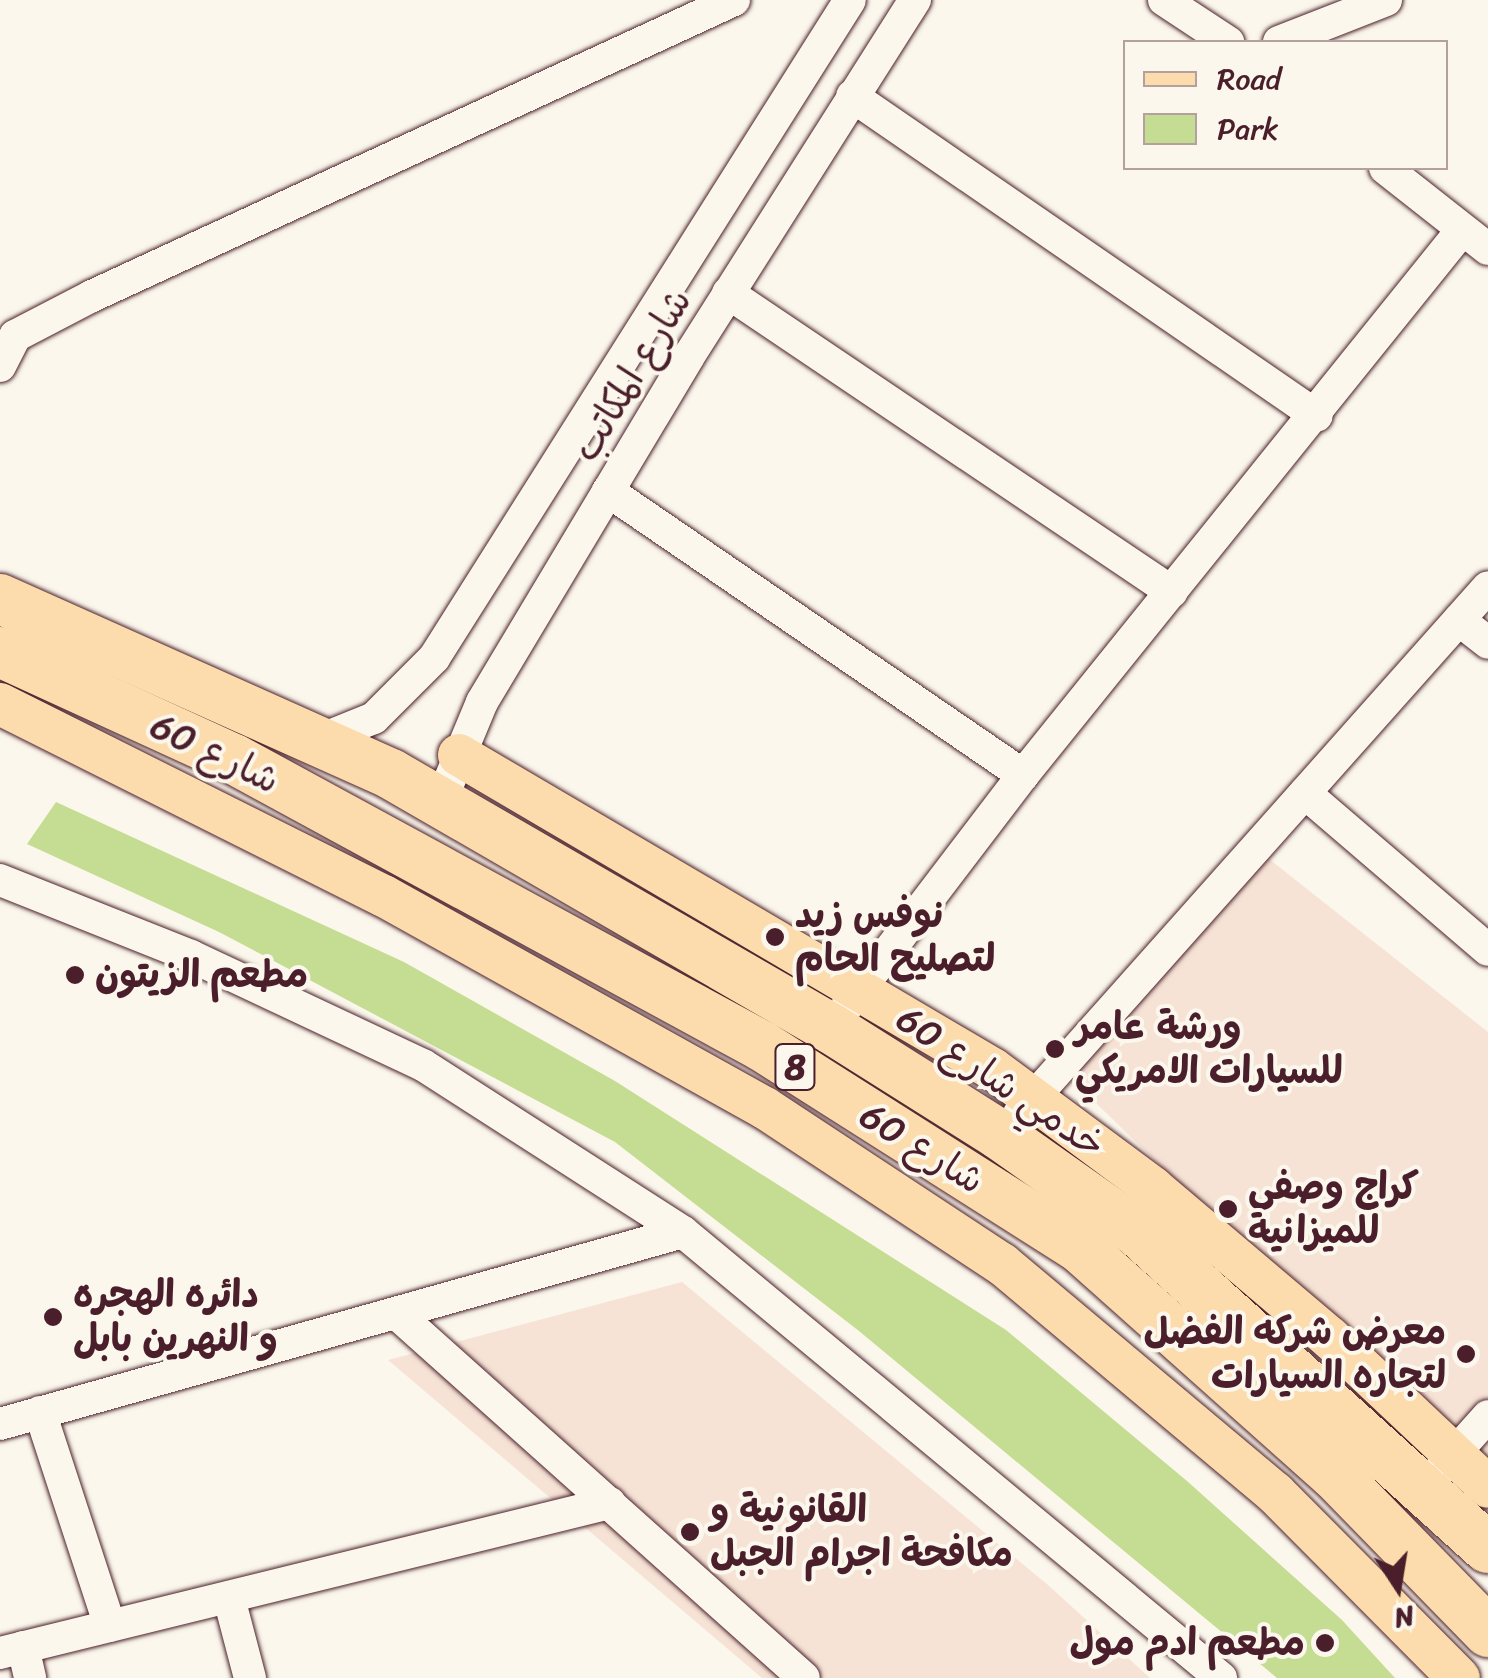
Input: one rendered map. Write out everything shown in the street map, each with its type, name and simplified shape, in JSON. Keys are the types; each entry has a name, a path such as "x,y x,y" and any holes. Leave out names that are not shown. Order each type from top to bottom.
{"highway":[{"name":"شارع 60","path":"0,599 322,739 832,1028 1000,1135 1139,1233 1438,1472 1488,1548"},
{"name":"شارع 60","path":"0,652 234,759 762,1046 1079,1246 1334,1474 1488,1632"}],"main road":[{"path":"0,704 384,896 748,1098 1002,1264 1274,1493 1459,1678"},
{"name":"خدمي شارع 60","path":"459,754 857,986 1033,1098 1153,1188 1438,1472 1488,1487"}],"street":[{"path":"0,366 15,336 92,296 734,0"},
{"name":"شارع المکاتب","path":"322,739 374,718 434,658 850,0"},
{"name":"شارع المکاتب","path":"440,803 482,702 728,293 916,0"},
{"path":"1164,0 1225,40"},
{"path":"1284,40 1386,0"},
{"path":"852,96 1317,416"},
{"path":"832,1028 857,986 1022,775 1317,416 1475,240 1388,170"},
{"path":"728,293 1172,592"},
{"path":"608,491 1022,775"},
{"path":"1000,1135 1488,586"},
{"path":"1458,620 1488,644"},
{"path":"1305,793 1488,950"},
{"path":"0,880 191,956 423,1065 683,1232 1221,1678"},
{"path":"0,1424 683,1232"},
{"path":"396,1313 804,1678"},
{"path":"40,1412 110,1626"},
{"path":"1438,1472 1488,1416"},
{"path":"18,1659 110,1626 610,1504"},
{"path":"229,1598 250,1678"}],"shaded area":[{"path":"1255,848 1488,1032 1488,1485 1062,1070"},
{"path":"682,1282 1048,1585 1150,1678 762,1678 388,1360"}],"green space":[{"path":"56,802 404,962 615,1081 1006,1330 1187,1481 1342,1620 1395,1678 1277,1678 859,1331 615,1142 219,932 27,844"}],"place":[{"name":"نوفس زيد لتصليح الحام","path":"775,937"},
{"name":"مطعم الزيتون","path":"75,975"},
{"name":"ورشة عامر للسيارات الامريكي","path":"1055,1049"},
{"name":"كراج وصفي للميزانية","path":"1228,1209"},
{"name":"دائره الهجره و النهرين بابل","path":"53,1317"},
{"name":"معرض شركه الفضل لتجاره السيارات","path":"1466,1354"},
{"name":"القانونية و مكافحة اجرام الجبل","path":"690,1532"},
{"name":"مطعم ادم مول","path":"1325,1643"}]}
